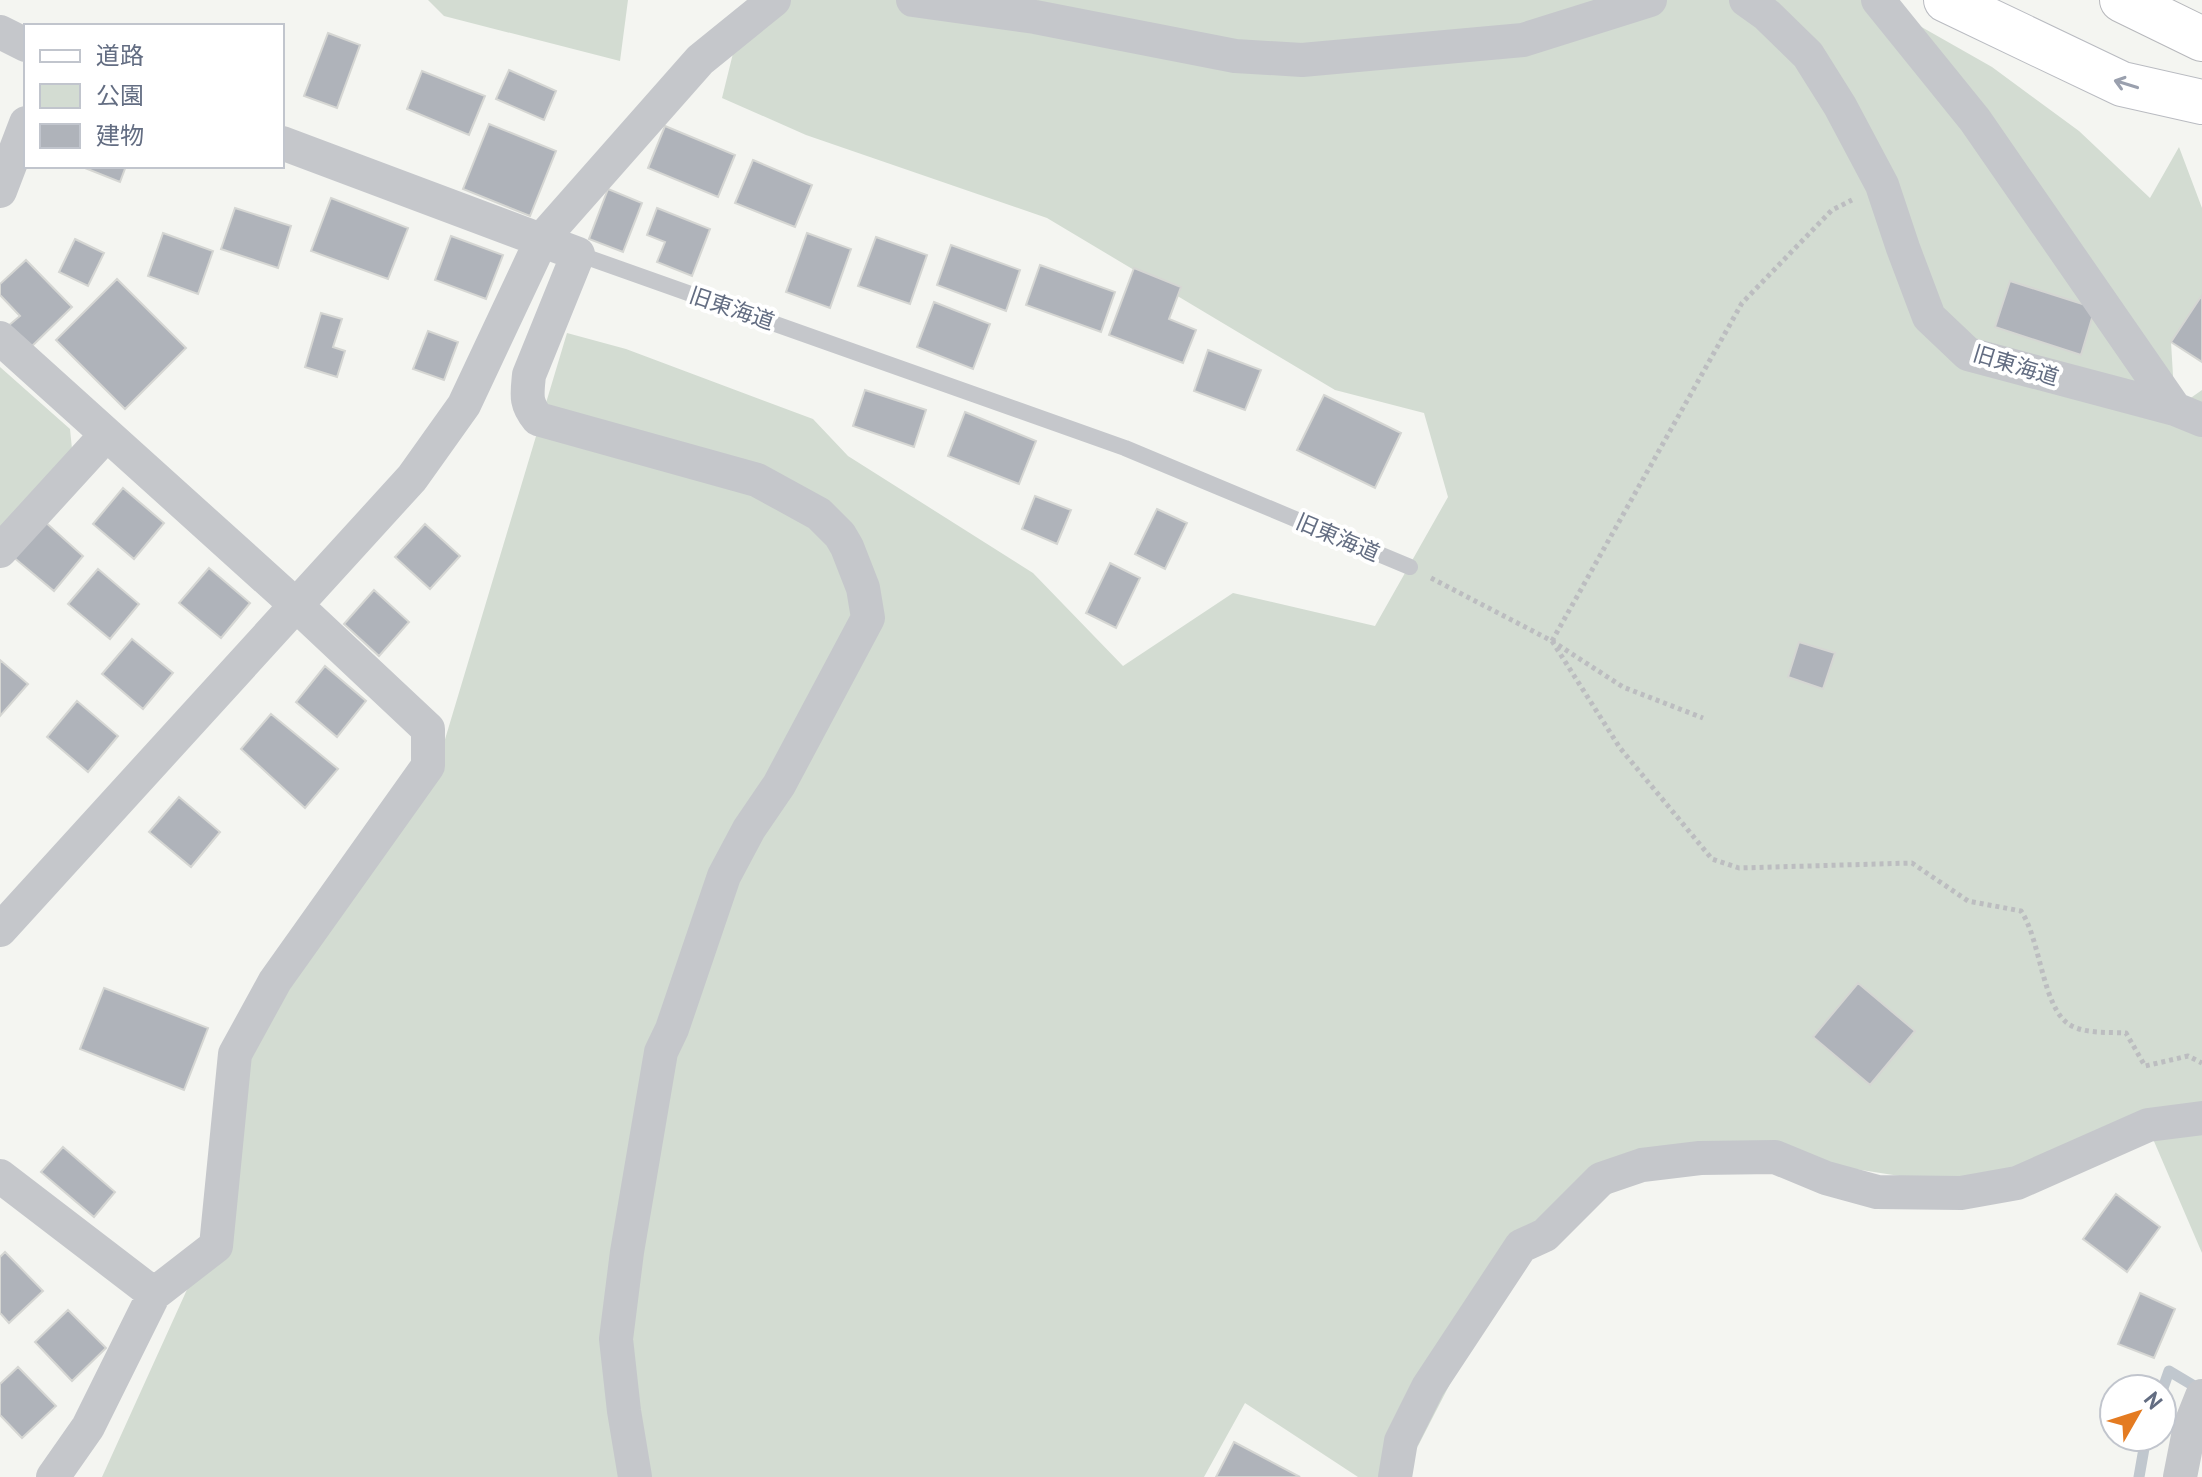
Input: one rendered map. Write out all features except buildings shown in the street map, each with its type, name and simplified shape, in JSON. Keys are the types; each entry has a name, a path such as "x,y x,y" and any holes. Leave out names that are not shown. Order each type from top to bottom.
{"main road":[{"path":"1946,0 2122,84 2202,102"},
{"path":"2122,0 2202,39"}],"street":[{"path":"0,930 412,478 464,405 542,239 700,60 774,0"},
{"path":"913,0 1035,17 1235,56 1302,60 1523,40 1650,0"},
{"name":"旧東海道","path":"1746,0 1767,15 1808,55 1840,106 1882,185 1929,317 1968,354 2188,414"},
{"path":"1878,0 1975,120 2188,414"},
{"path":"0,32 24,44"},
{"path":"0,191 24,128"},
{"path":"284,144 578,254 529,375 529,408 538,419 757,480 819,514 840,535 863,588 868,618 779,785 749,829 724,876 672,1029 661,1052 627,1252 616,1339 635,1477"},
{"path":"0,338 297,606 428,729 428,766 275,981 235,1054 216,1246 154,1294 88,1427 53,1477"},
{"path":"0,551 106,435"},
{"path":"1395,1477 1401,1441 1428,1387 1521,1246 1545,1235 1601,1179 1642,1165 1700,1158 1775,1157 1826,1178 1877,1192 1961,1193 2017,1183 2148,1125 2202,1118"},
{"path":"0,1176 154,1294"},
{"path":"2180,1477 2190,1426 2202,1396"}],"lane":[{"name":"旧東海道","path":"578,254 1125,448 1410,567"}],"path":[{"path":"1552,641 1742,303 1832,210 1882,185"},
{"path":"1410,567 1552,641 1623,687 1703,718"},
{"path":"1552,641 1620,748 1712,859 1739,868 1912,863 1968,901 2021,911 2029,923 2051,1002 2067,1024 2080,1029 2126,1033 2145,1066 2188,1056 2202,1063"}],"green space":[{"path":"428,0 628,0 620,61 444,16"},
{"path":"775,0 1874,0 1992,67 2079,131 2150,198 2179,147 2202,208 2202,295 2171,342 2175,409 2202,390 2202,1253 2147,1125 1983,1189 1695,1144 1521,1246 1402,1477 1358,1477 1245,1403 1204,1477 102,1477 219,1219 257,1014 434,776 567,333 626,349 813,419 848,456 1033,573 1123,666 1233,593 1375,626 1448,497 1424,413 1335,390 1047,218 806,135 722,98 739,29"},
{"path":"0,367 70,429 72,449 0,527"}],"waterway":[{"path":"2168,1373 2172,1373"},
{"path":"2178,1376 2201,1390"},
{"path":"2139,1477 2143,1453"}]}
